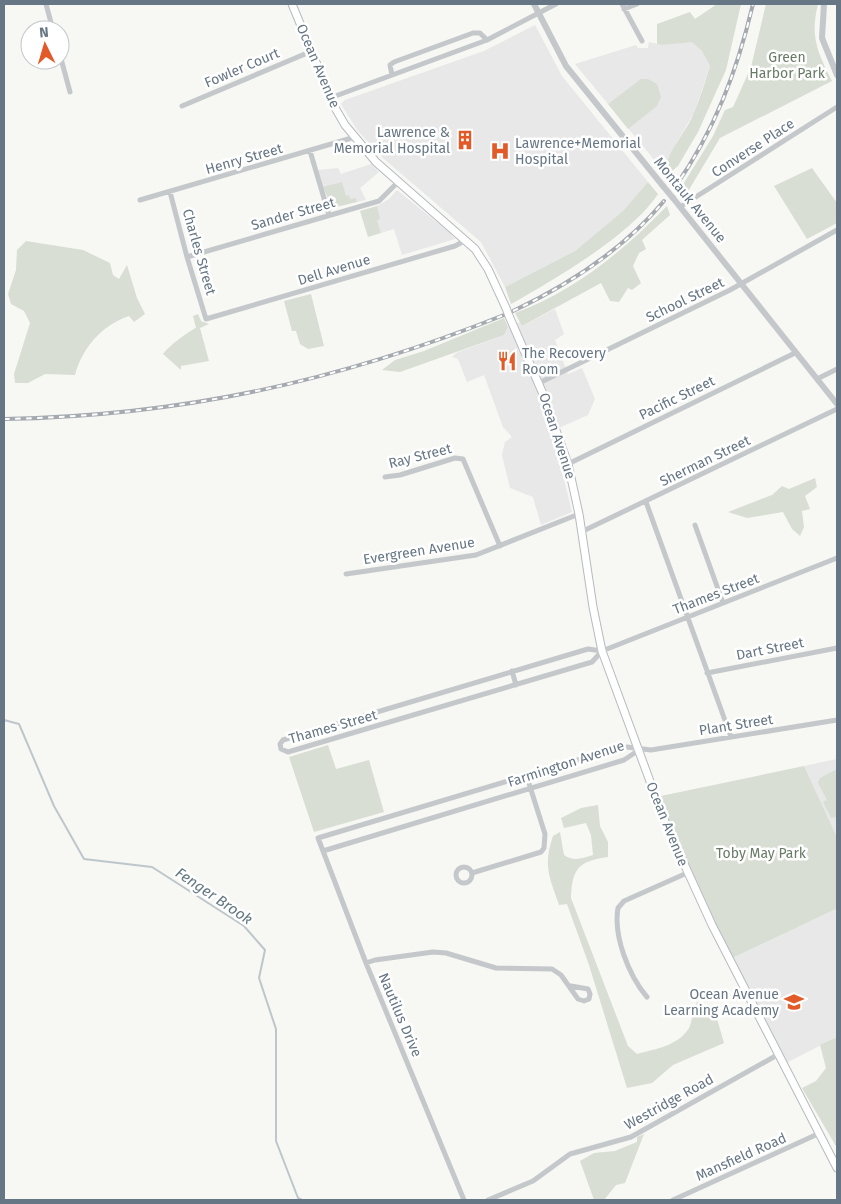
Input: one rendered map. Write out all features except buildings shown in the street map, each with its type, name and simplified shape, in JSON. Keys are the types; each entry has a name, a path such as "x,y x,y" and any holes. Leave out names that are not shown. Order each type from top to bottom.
{"main road":[{"name":"Ocean Avenue","path":"292,4 330,98 338,114 354,137 398,182 466,240 485,263 510,316 538,383 568,464 579,514 602,651 665,822 687,873 837,1168"}],"street":[{"path":"46,4 50,20"},
{"name":"Montauk Avenue","path":"534,4 566,66 837,404"},
{"path":"330,98 486,40 556,4"},
{"path":"637,4 623,6 642,41"},
{"path":"824,4 822,38 837,75"},
{"path":"392,76 390,65 394,62 473,33 480,33 486,40"},
{"name":"Fowler Court","path":"182,106 312,51"},
{"path":"64,70 70,92"},
{"name":"Converse Place","path":"680,207 837,106"},
{"name":"Henry Street","path":"140,200 354,137"},
{"path":"310,151 328,215"},
{"name":"Sander Street","path":"186,257 379,201 398,182"},
{"name":"Charles Street","path":"170,192 186,257 206,319"},
{"name":"School Street","path":"538,383 741,284 837,230"},
{"name":"Dell Avenue","path":"206,319 455,246 466,240"},
{"name":"Pacific Street","path":"568,464 795,353"},
{"path":"817,379 837,369"},
{"name":"Sherman Street","path":"581,532 837,410"},
{"name":"Ray Street","path":"385,477 400,475 460,458 466,464 500,546"},
{"path":"646,502 731,737"},
{"name":"Evergreen Avenue","path":"346,574 476,555 579,514"},
{"path":"695,526 723,603"},
{"name":"Thames Street","path":"602,651 588,648 283,740 280,744 281,749 288,752 592,662 602,651 837,558"},
{"name":"Dart Street","path":"707,673 837,648"},
{"path":"512,671 516,685"},
{"name":"Thames Street","path":"390,708 393,721"},
{"name":"Plant Street","path":"639,750 837,720"},
{"name":"Farmington Avenue","path":"318,838 526,774 612,750 627,747 639,750"},
{"name":"Farmington Avenue","path":"322,851 624,760 639,750"},
{"path":"472,873 541,852 544,848 544,834 526,774"},
{"name":"Nautilus Drive","path":"318,838 366,964 464,1200"},
{"name":"Ocean Avenue","path":"647,997 632,976 626,960 618,908 624,901 687,873"},
{"path":"366,964 374,960 433,952 446,953 496,968 552,969 561,975 571,986"},
{"name":"Westridge Road","path":"488,1200 533,1181 570,1154 631,1137 779,1054"},
{"name":"Mansfield Road","path":"673,1200 820,1134"}],"shaded area":[{"name":"Lawrence+Memorial Hospital","path":"535,25 562,76 648,182 622,212 575,251 505,287 481,242 384,159 357,130 341,104 345,100 484,51"},
{"name":"Lawrence+Memorial Hospital","path":"692,41 702,51 710,66 694,113 676,143 667,164 666,174 575,64 636,45 638,48 648,48 649,42 662,45"},
{"path":"371,164 379,172 360,188 366,200 357,202 356,198 350,200 323,187 318,170 338,168 341,174"},
{"path":"397,190 455,239 402,255 394,229 381,233 377,220 377,206 389,199"},
{"path":"555,309 564,334 555,340 568,374 582,368 595,399 588,415 552,431 572,512 541,525 533,497 510,488 502,455 505,442 512,437 503,427 484,375 467,382 458,359 452,357 456,353 504,335 508,327 520,322 522,326"},
{"path":"837,759 837,837 804,766"},
{"name":"Ocean Avenue Learning Academy","path":"836,909 837,1037 784,1064 730,959"}],"green space":[{"path":"717,4 741,4 726,70 698,132 678,166 667,175 666,168 671,153 693,115 710,66 702,51 692,42 657,44 657,24 690,12 695,19"},
{"name":"Green Harbor Park","path":"766,4 818,4 815,26 816,44 832,81 720,138 687,193 679,191 713,136 725,110 733,107 751,67"},
{"path":"641,79 648,79 657,84 661,97 657,106 628,129 608,104"},
{"path":"812,168 837,203 837,223 807,239 774,186"},
{"path":"342,182 346,196 349,195 350,199 356,198 357,202 332,208 323,187"},
{"path":"648,182 658,194 646,210 630,225 569,269 511,304 505,287 575,251 623,211"},
{"path":"377,206 380,219 377,220 381,233 368,237 360,211"},
{"path":"667,206 670,215 642,240 646,249 639,253 633,266 641,283 632,290 628,288 619,302 610,301 601,283 522,326 515,313 558,293 597,268 633,239"},
{"path":"26,241 83,250 110,263 113,275 119,279 127,265 137,298 145,314 134,322 129,316 110,325 88,347 75,375 45,374 28,383 15,383 14,374 30,323 24,311 11,304 8,294 16,270 17,250"},
{"path":"311,294 324,346 308,349 300,344 296,331 292,331 284,301"},
{"path":"198,314 201,321 209,324 200,328 209,361 181,366 181,370 163,354 169,347 196,328 193,316"},
{"path":"504,318 508,327 504,335 400,372 382,370 395,360 424,351"},
{"path":"815,478 817,487 805,496 810,509 802,511 804,527 800,536 792,529 783,512 747,518 728,512 772,495 782,486 789,489"},
{"path":"328,745 336,769 369,760 384,812 314,832 289,757"},
{"name":"Toby May Park","path":"804,766 837,837 837,911 836,909 730,959 656,797"},
{"path":"837,769 837,819 835,817 831,818 823,802 827,800 818,783 820,778"},
{"path":"598,805 600,826 608,842 608,857 590,861 579,868 573,879 571,898 628,1046 637,1054 666,1046 679,1039 689,1028 697,1002 715,1012 724,1043 673,1065 652,1083 627,1088 589,965 567,904 559,905 548,871 548,855 553,836 560,832 564,855 575,859 593,855 591,835 586,823 564,828 561,818 581,808"},
{"path":"837,1037 837,1148 802,1088 816,1081 826,1068 820,1045"},
{"path":"644,1134 625,1183 616,1185 604,1200 594,1200 580,1161 594,1153 615,1151 637,1142 637,1137"}],"waterway":[{"name":"Fenger Brook","path":"4,720 19,724 54,806 84,859 152,867 244,926 265,950 259,978 276,1029 276,1141 298,1198 302,1200"}],"railway":[{"path":"675,187 702,144 723,99 740,53 753,4"},
{"path":"513,311 555,289 594,264 631,235 664,201"},
{"path":"4,419 134,411 258,391 381,359 504,315"}],"place":[{"name":"Lawrence & Memorial Hospital","path":"465,140"},
{"name":"Lawrence+Memorial Hospital","path":"500,151"},
{"name":"The Recovery Room","path":"507,361"},
{"name":"Ocean Avenue Learning Academy","path":"794,1002"}]}
